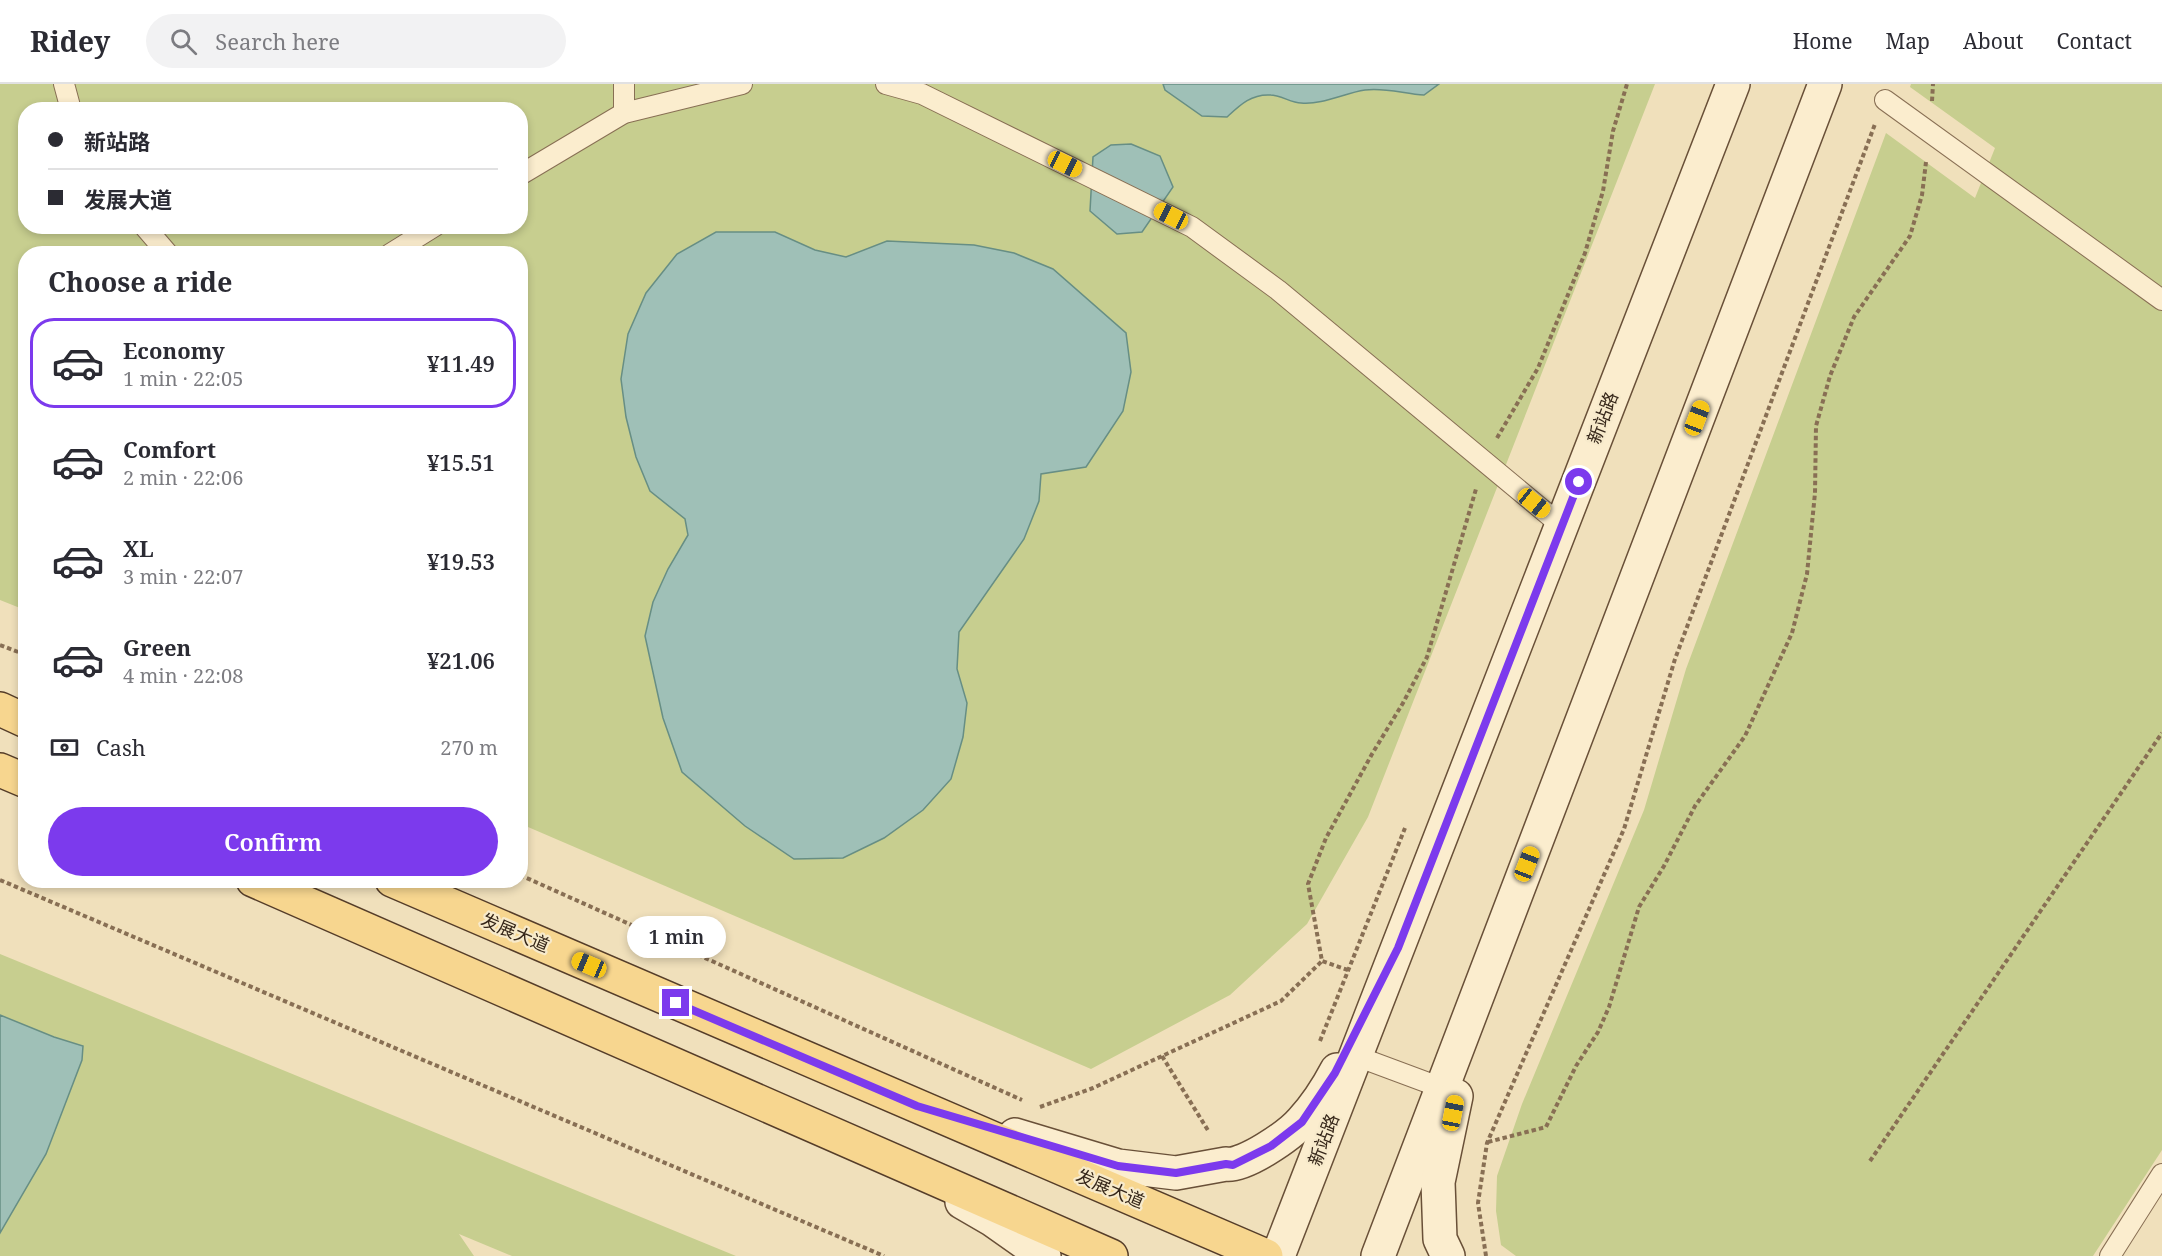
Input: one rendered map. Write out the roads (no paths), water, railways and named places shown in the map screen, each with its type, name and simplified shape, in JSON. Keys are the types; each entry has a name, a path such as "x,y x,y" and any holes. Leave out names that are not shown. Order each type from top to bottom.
{"main road":[{"path":"0,710 18,718"},
{"path":"0,770 18,778"},
{"path":"271,888 1111,1256"},
{"name":"发展大道","path":"411,888 1266,1256"}],"street":[{"name":"新站路","path":"1278,1256 1733,84"},
{"path":"1378,1256 1825,84"},
{"path":"917,1106 1118,1166 1176,1173 1226,1164 1233,1165 1271,1146 1302,1122 1335,1073 1398,948"},
{"path":"1448,1256 1440,1239 1438,1182 1476,998"},
{"path":"893,1161 993,1220 1044,1256"}],"lane":[{"path":"64,84 69,102"},
{"path":"624,84 624,112"},
{"path":"528,170 624,112 742,84"},
{"path":"886,84 922,94 1192,227 1278,290 1562,526"},
{"path":"1885,99 2162,300"},
{"path":"151,234 161,246"},
{"path":"403,246 422,234"},
{"path":"1356,1056 1442,1088"},
{"path":"2110,1256 2162,1174"}],"water":[{"path":"1163,84 1439,84 1424,95 1372,89 1309,103 1297,103 1274,95 1263,95 1246,101 1227,117 1202,116 1165,90"},
{"path":"1131,144 1160,156 1173,187 1142,232 1117,234 1090,211 1093,157 1111,145"},
{"path":"716,232 775,232 815,250 846,257 887,241 974,245 1014,253 1053,269 1126,333 1131,372 1123,411 1086,467 1041,474 1039,501 1024,539 959,632 957,669 967,703 963,737 951,779 923,810 884,838 843,858 794,859 745,826 682,772 663,718 645,636 653,602 668,569 688,535 685,519 650,491 636,457 626,417 621,379 628,334 646,293 677,254"},
{"path":"0,1015 83,1046 82,1060 46,1154 0,1233"}]}
